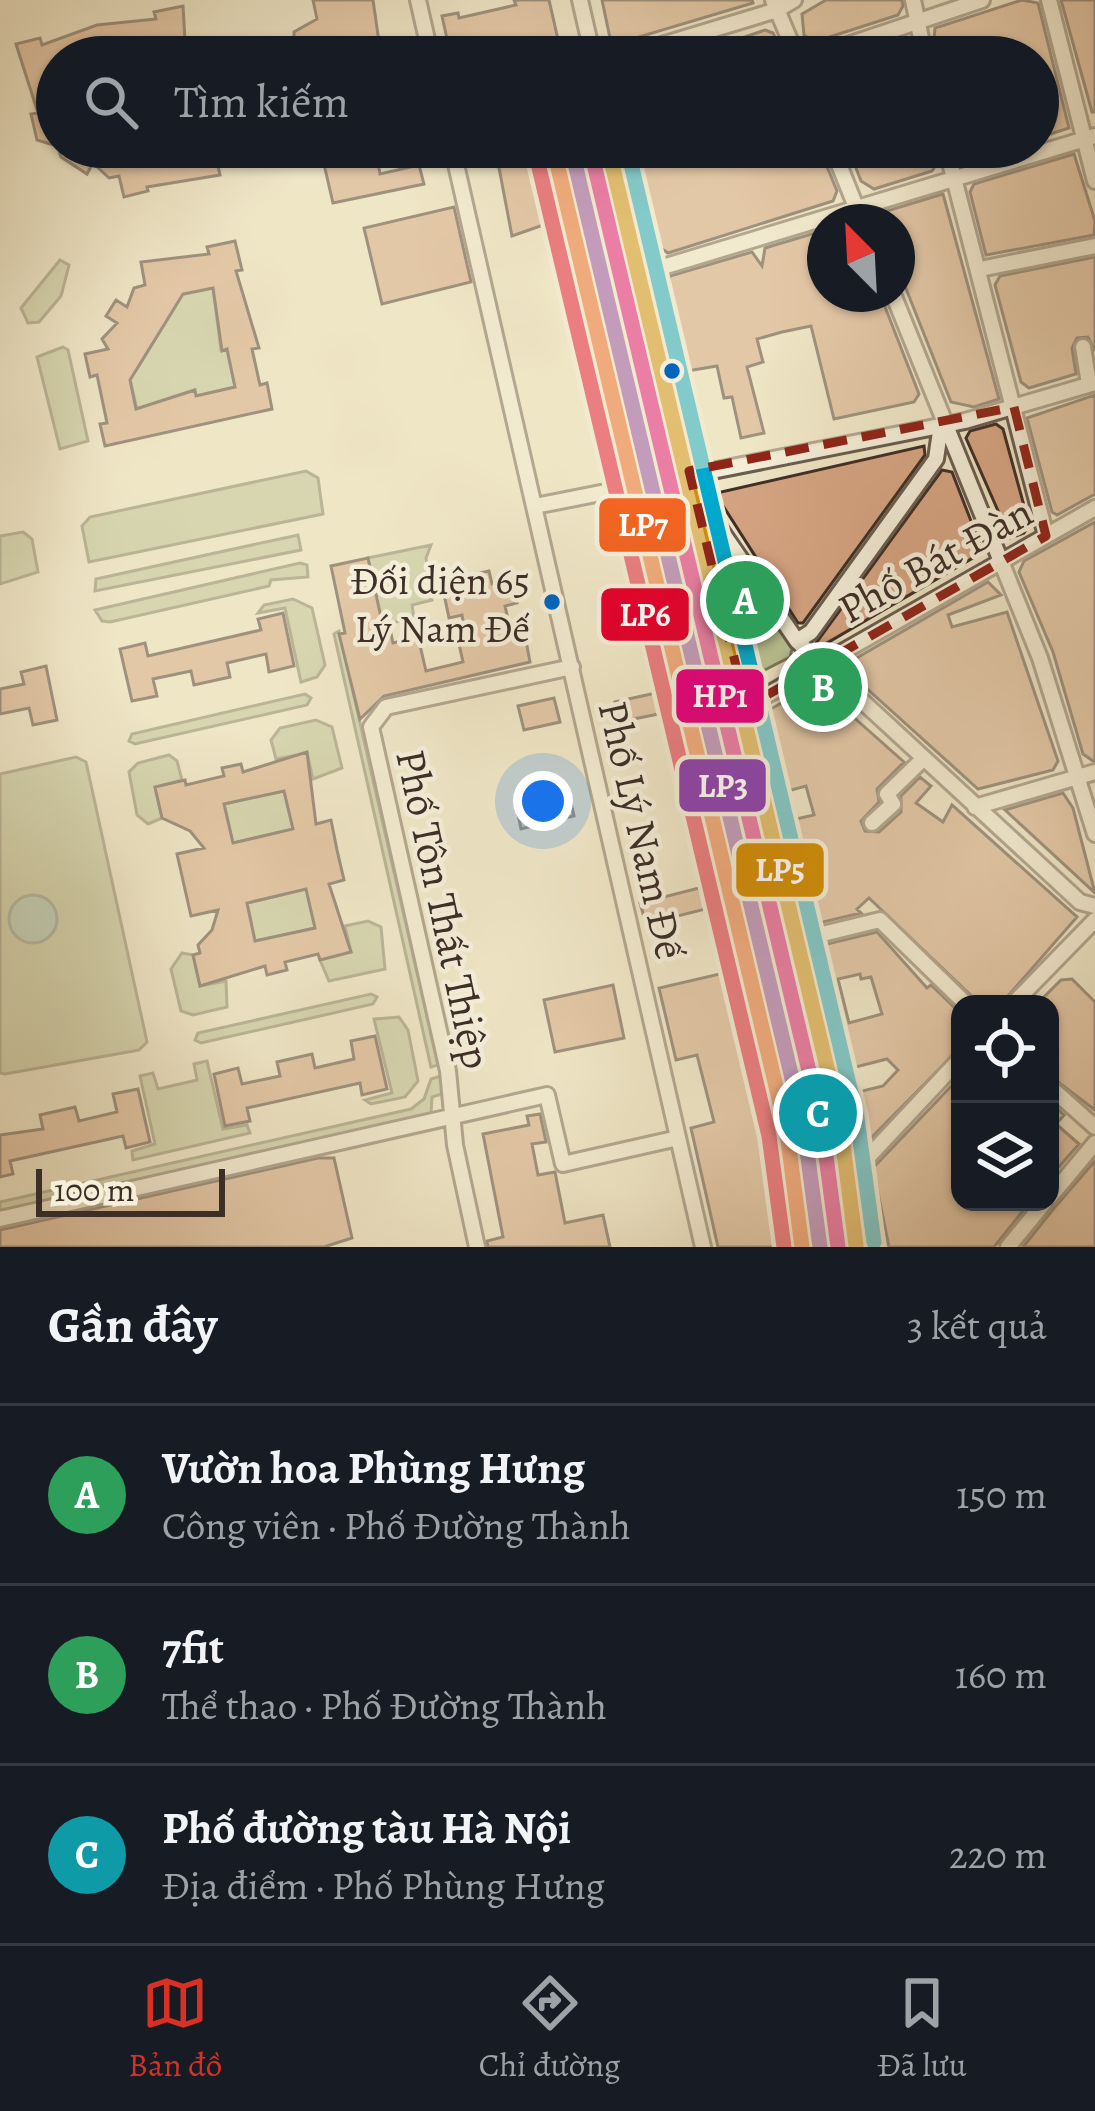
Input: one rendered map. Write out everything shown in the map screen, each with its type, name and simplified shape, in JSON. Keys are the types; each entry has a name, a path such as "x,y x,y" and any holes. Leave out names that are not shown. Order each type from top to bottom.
{"street":[{"path":"418,0 426,36"},
{"path":"580,0 588,36"},
{"path":"684,36 794,0"},
{"path":"913,0 920,36"},
{"path":"872,36 982,0"},
{"path":"1048,0 1059,36"},
{"path":"775,5 788,36"},
{"path":"1059,36 1090,138 1095,182"},
{"path":"1059,147 1090,138"},
{"name":"Phố Lý Nam Đế","path":"457,168 703,1247"},
{"path":"619,168 874,1247"},
{"path":"840,168 855,204"},
{"path":"954,168 1046,536"},
{"path":"886,204 991,168"},
{"path":"643,273 807,228"},
{"path":"980,268 1095,246"},
{"path":"797,641 811,632 936,459 941,423 937,398 901,312"},
{"path":"535,506 1014,407 1092,384 1083,347"},
{"path":"941,423 958,449 1040,658 1095,834"},
{"path":"694,490 797,641 921,761 1080,902 1095,906"},
{"name":"Phố Bát Đàn","path":"746,707 1095,508"},
{"name":"Phố Tôn Thất Thiệp","path":"477,1247 448,1071 371,727 386,707 572,667"},
{"path":"872,823 893,804 887,794 921,761"},
{"path":"975,806 1095,772"},
{"path":"802,939 880,920 957,995"},
{"path":"1022,995 1095,920"},
{"path":"857,1168 951,1069"},
{"path":"0,1219 547,1095 563,1164 678,1138"},
{"path":"1059,1095 1095,1127"},
{"path":"1059,1186 1095,1142"},
{"path":"1008,1247 1038,1211"}],"highlighted area":[{"path":"1014,407 1046,536 746,707 689,471"}],"shaded area":[{"path":"60,260 69,265 61,296 39,322 28,323 21,308"},
{"path":"213,288 221,350 227,349 235,387 196,396 194,390 137,409 127,366 137,369 176,305 170,297"},
{"path":"63,347 68,350 88,441 60,449 37,357"},
{"path":"306,471 318,478 323,514 89,562 82,526 90,517"},
{"path":"23,532 32,539 38,572 0,584 0,536"},
{"path":"298,535 301,550 95,591 96,579"},
{"path":"431,545 426,558 432,600 412,605 414,618 382,625 368,558"},
{"path":"723,552 731,554 792,649 790,657 755,675 749,673 719,559"},
{"path":"307,565 308,577 271,580 269,586 110,622 102,621 95,610"},
{"path":"293,599 312,608 325,665 317,677 301,682 285,608 258,613 264,605"},
{"path":"339,631 438,1065 431,1067 334,634"},
{"path":"305,694 311,698 307,705 135,744 129,741 132,734"},
{"path":"316,720 332,727 342,768 313,779 307,753 276,759 271,740 280,728"},
{"path":"169,755 177,761 182,780 155,787 162,818 148,824 137,815 129,772 138,763"},
{"path":"76,757 86,762 147,1042 139,1050 0,1073 0,774"},
{"path":"284,791 293,829 233,843 224,804"},
{"path":"306,889 315,928 255,941 247,903"},
{"path":"33,895 50,902 57,919 50,936 33,943 16,936 9,919 16,902"},
{"path":"368,921 381,927 385,969 329,981 320,960 351,952 345,926"},
{"path":"182,953 193,955 200,986 226,981 227,1007 193,1015 181,1011 171,969"},
{"path":"371,994 377,997 373,1004 201,1043 195,1040 198,1033"},
{"path":"399,1017 408,1030 418,1081 405,1097 371,1104 365,1100 392,1093 374,1019"},
{"path":"207,1061 223,1129 247,1125 250,1133 133,1160 132,1151 155,1144 140,1076 153,1073 158,1089 197,1080 194,1064"},
{"path":"441,1076 445,1093 432,1097 431,1113 0,1215 0,1202 411,1109 424,1099 431,1079"}],"building":[{"path":"313,0 373,0 378,36 294,36 317,19"},
{"path":"514,0 549,0 557,36 446,36 442,16 458,13 459,18 516,5"},
{"path":"602,0 753,3 642,36 610,36"},
{"path":"826,0 902,0 903,6 898,15 833,36 804,35 802,14"},
{"path":"1022,0 1038,3 1046,36 934,36 935,28"},
{"path":"1061,0 1095,0 1095,112 1092,112"},
{"path":"183,6 185,36 67,36 97,25 156,19 154,12"},
{"path":"765,30 774,36 748,36"},
{"path":"36,39 36,107 16,44"},
{"path":"1059,88 1069,128 1059,131"},
{"path":"1074,154 1095,221 1094,235 986,255 970,192 974,184 1027,168 1059,168 1059,158"},
{"path":"98,168 218,168 220,175 147,187 148,191 124,197 119,176 109,178"},
{"path":"325,168 379,168 380,174 420,168 424,184 333,203"},
{"path":"499,168 546,168 548,176 559,173 569,216 512,236"},
{"path":"641,168 828,168 837,191 833,201 807,204 807,209 668,253 658,246"},
{"path":"856,168 934,168 874,189 861,181"},
{"path":"943,194 999,399 974,407 951,402 915,311 915,204 910,204"},
{"path":"454,207 471,282 382,304 364,228"},
{"path":"807,235 807,312 887,312 919,394 914,402 834,419 811,326 782,332 757,339 763,362 747,367 764,433 741,438 732,397 724,398 717,366 687,371 667,283 670,276 752,252 762,266 765,248"},
{"path":"235,241 242,270 236,271 259,348 252,349 260,385 267,383 272,409 105,446 100,424 107,423 97,375 90,377 85,354 108,349 102,339 117,323 106,316 116,300 127,307 134,288 145,285 141,262 209,254 207,247","holes":["213,288 222,351 227,349 235,387 196,396 195,390 136,409 130,380 183,294"]},
{"path":"1095,257 1095,351 1088,337 1077,338 1072,348 1076,374 1029,388 1021,382 995,285 1000,276"},
{"path":"1095,395 1095,494 1057,515 1052,512 1027,418"},
{"path":"996,424 1003,429 1029,524 1024,533 1010,538 966,438 970,431"},
{"path":"924,446 925,455 803,623 798,623 718,498 721,492"},
{"path":"942,470 952,472 983,552 820,647 816,643"},
{"path":"1095,522 1093,761 1083,754 1053,652 1019,572 1024,561"},
{"path":"368,558 384,631 390,629 393,643 418,637 426,671 463,662 459,644 467,642 462,615 449,618 444,594 465,589 462,577 489,571 492,584 512,579 517,603 505,606 511,633 524,630 530,662 384,696 360,719 339,634 345,633 331,566"},
{"path":"988,582 1001,595 948,615 952,627 1007,612 1058,761 1053,770 978,789 864,686 848,663"},
{"path":"283,613 294,666 269,672 266,654 227,663 230,677 194,685 191,671 153,679 157,696 132,701 120,649 145,643 148,656 261,630 258,619"},
{"path":"46,666 57,720 33,725 29,708 0,714 0,689 24,684 21,672"},
{"path":"815,683 904,762 877,789 879,802 861,821 865,831 879,832 901,812 901,796 920,777 931,786 916,803 943,822 952,805 1077,917 1009,995 971,995 869,898 857,909 861,913 819,923 813,919 792,820 814,815 806,786 788,791 766,712"},
{"path":"669,690 673,711 619,722 615,702"},
{"path":"554,698 560,722 524,730 518,706"},
{"path":"307,752 316,824 331,820 344,880 329,884 351,952 320,960 318,954 285,962 287,970 267,975 265,966 200,986 193,955 200,953 198,945 212,930 218,910 191,916 177,854 204,848 190,831 162,818 155,787 224,776 222,768 241,764 243,772","holes":["284,791 293,829 233,843 224,804","306,889 315,928 255,941 247,903"]},
{"path":"568,789 574,816 521,829 516,804 532,800 535,812 556,807 553,792"},
{"path":"1063,793 1073,808 1095,893 1005,810"},
{"path":"750,875 762,925 767,923 818,1136 830,1247 718,1247 691,1128 714,1122 697,1055 676,1060 659,988 733,971 717,906 646,924 640,903"},
{"path":"877,932 927,988 931,985 951,1004 951,1057 868,1141 854,1093 883,1086 898,1070 887,1059 848,1069 822,953 827,944","holes":["860,974 861,979 871,977 882,1014 849,1023 838,979"]},
{"path":"1072,979 1095,1002 1095,1110 1059,1083 1059,995 1046,995 1061,980"},
{"path":"613,985 624,1038 555,1052 544,1000"},
{"path":"375,1036 387,1089 362,1095 360,1083 247,1108 250,1121 225,1126 214,1074 238,1068 242,1084 280,1076 277,1062 312,1054 315,1068 354,1059 351,1041"},
{"path":"951,1086 951,1211 1023,1211 994,1247 889,1247 873,1168"},
{"path":"138,1089 150,1142 126,1148 123,1136 10,1161 13,1174 0,1177 0,1135 43,1129 40,1115 75,1107 79,1121 117,1112 113,1094"},
{"path":"540,1114 546,1142 532,1144 538,1175 555,1172 565,1223 603,1215 610,1247 488,1247 487,1241 503,1237 483,1134 529,1125 527,1116"},
{"path":"1059,1127 1079,1144 1059,1167"},
{"path":"334,1158 352,1238 324,1247 0,1247 0,1230"},
{"path":"1095,1161 1095,1247 1023,1247 1052,1211 1059,1211 1059,1202"}],"transit line":[{"name":"LP6","path":"539,168 769,1136 784,1247"},
{"name":"LP7","path":"558,168 787,1133 802,1247"},
{"name":"LP3","path":"576,168 804,1129 820,1247"},
{"name":"HP1","path":"595,168 822,1126 838,1247"},
{"name":"LP5","path":"613,168 840,1122 856,1245"},
{"path":"632,168 857,1118 874,1242"}],"place":[{"name":"Vườn hoa Phùng Hưng","path":"745,600"},
{"name":"Đối diện 65 Lý Nam Đế","path":"552,602"},
{"name":"7fit","path":"823,687"},
{"name":"Phố đường tàu Hà Nội","path":"818,1113"}]}
